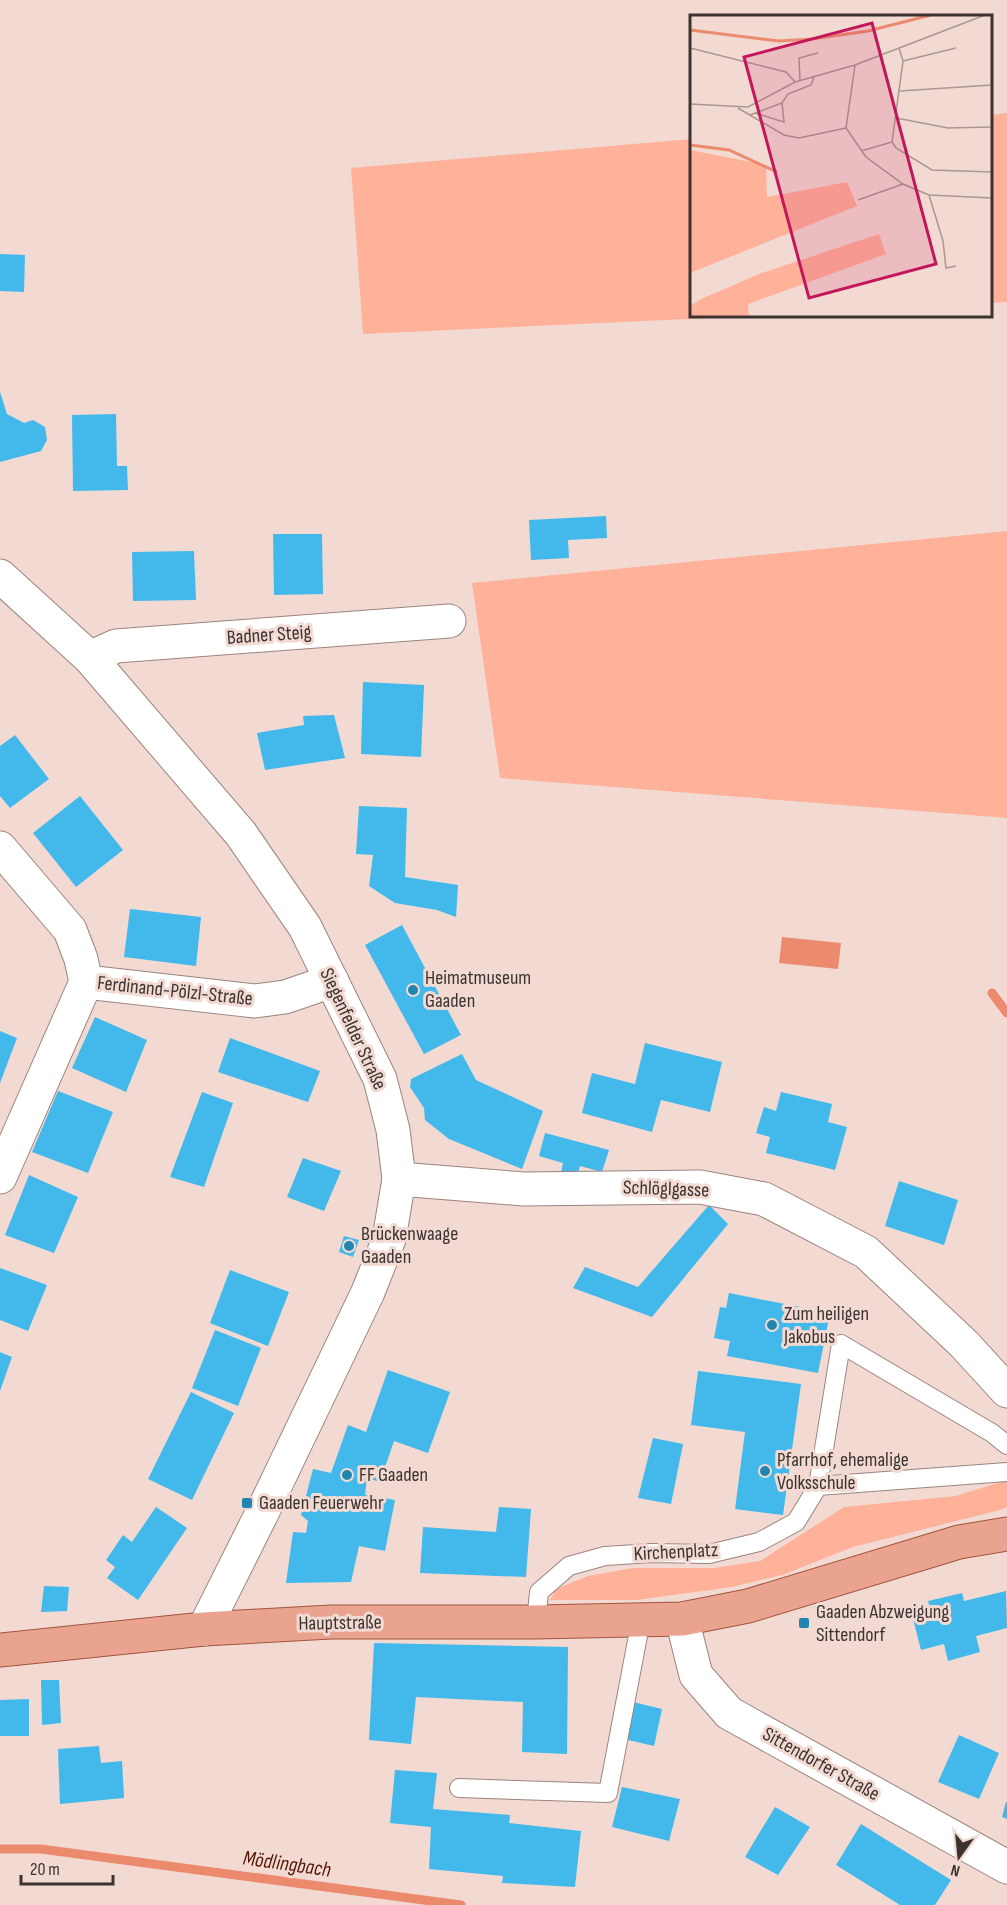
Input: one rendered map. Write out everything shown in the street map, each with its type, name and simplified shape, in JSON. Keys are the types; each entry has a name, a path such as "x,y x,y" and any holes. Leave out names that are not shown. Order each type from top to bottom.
{"main road":[{"path":"682,1619 747,1606 959,1542 1007,1534"},
{"name":"Hauptstraße","path":"0,1650 204,1629 331,1622 682,1619"}],"street":[{"name":"Siegenfelder Straße","path":"0,576 90,658 241,834 305,927 380,1079 393,1130 399,1179 389,1239 368,1292 204,1629"},
{"name":"Badner Steig","path":"90,658 116,646 449,621"},
{"name":"Ferdinand-Pölzl-Straße","path":"0,848 70,930 81,959 86,982 3,1160"},
{"name":"Ferdinand-Pölzl-Straße","path":"86,982 255,1001 285,997 332,981"},
{"name":"Schlöglgasse","path":"399,1179 524,1189 700,1186 764,1200 866,1252 964,1344 1007,1391"},
{"name":"Sittendorfer Straße","path":"682,1619 696,1675 729,1713 1007,1867"}],"lane":[{"path":"1007,1445 992,1433 841,1344 818,1486 1007,1472"},
{"name":"Kirchenplatz","path":"536,1622 539,1592 569,1566 604,1556 652,1553 709,1554 759,1542 796,1522 818,1486"},
{"path":"459,1788 608,1793 641,1620"}],"shaded area":[{"path":"1007,113 1007,302 992,303 992,115"},
{"path":"690,139 690,316 755,316 363,334 351,168"},
{"path":"1007,531 1007,818 500,778 472,583"},
{"path":"782,937 841,943 838,969 779,963"},
{"path":"1007,1480 1007,1507 1000,1510 853,1547 782,1575 732,1587 637,1600 550,1600 556,1589 588,1576 633,1568 714,1568 760,1561 844,1507 956,1496"}],"building":[{"path":"0,254 25,255 24,292 0,291"},
{"path":"0,392 7,414 24,423 33,420 45,427 47,440 41,451 0,462"},
{"path":"116,414 117,466 127,466 128,490 73,491 72,415"},
{"path":"606,516 607,538 568,540 569,558 531,560 529,520"},
{"path":"273,534 322,534 323,594 274,595"},
{"path":"194,551 196,600 133,601 132,552"},
{"path":"363,682 424,685 421,757 361,754"},
{"path":"334,715 345,758 265,770 257,733 304,725 303,716"},
{"path":"15,735 49,779 10,808 0,796 0,746"},
{"path":"80,796 123,850 76,887 33,833"},
{"path":"359,806 407,808 405,877 458,885 456,917 437,910 395,903 369,886 373,855 356,854"},
{"path":"130,909 201,917 196,966 124,957"},
{"name":"Heimatmuseum Gaaden","path":"402,925 461,1035 424,1054 365,945"},
{"path":"95,1017 147,1040 126,1092 72,1068"},
{"path":"0,1031 17,1038 0,1083"},
{"path":"230,1038 320,1071 308,1102 218,1072"},
{"path":"645,1043 722,1062 710,1112 661,1100 652,1132 582,1113 592,1073 635,1084"},
{"path":"462,1054 476,1080 543,1111 522,1169 449,1139 425,1120 424,1108 410,1087 411,1079"},
{"path":"58,1091 113,1112 88,1173 32,1152"},
{"path":"202,1092 233,1103 204,1187 170,1177"},
{"path":"781,1092 832,1104 828,1122 847,1127 835,1170 766,1153 770,1137 756,1133 764,1107 776,1111"},
{"path":"545,1133 609,1150 602,1172 580,1166 577,1177 561,1173 563,1163 539,1156"},
{"path":"303,1158 341,1171 324,1211 287,1197"},
{"path":"29,1175 78,1197 54,1253 5,1235"},
{"path":"899,1181 958,1200 944,1245 885,1226"},
{"path":"709,1205 728,1224 652,1317 573,1288 585,1267 638,1287"},
{"name":"Brückenwaage Gaaden","path":"344,1236 359,1240 353,1257 339,1252"},
{"path":"0,1268 47,1285 28,1331 0,1320"},
{"path":"230,1270 289,1292 268,1346 210,1323"},
{"name":"Zum heiligen Jakobus","path":"729,1293 830,1313 818,1373 727,1356 730,1341 714,1338 720,1307 726,1308"},
{"path":"215,1330 261,1348 238,1406 192,1388"},
{"path":"0,1352 12,1357 0,1391"},
{"name":"FF Gaaden","path":"388,1370 450,1392 428,1453 394,1441 380,1482 367,1478 365,1495 395,1500 385,1551 359,1546 351,1582 286,1583 293,1532 306,1533 308,1521 301,1515 313,1469 331,1473 348,1425 366,1432"},
{"name":"Pfarrhof, ehemalige Volksschule","path":"698,1371 801,1384 783,1515 735,1509 745,1432 691,1425"},
{"path":"191,1392 234,1413 192,1500 148,1479"},
{"path":"653,1438 683,1444 671,1504 638,1498"},
{"path":"156,1507 187,1528 138,1600 107,1578 115,1567 106,1560 123,1535 132,1542"},
{"path":"499,1507 531,1509 526,1577 420,1573 423,1527 496,1532"},
{"path":"44,1586 69,1587 67,1611 41,1612"},
{"path":"1006,1591 1007,1628 976,1636 980,1652 948,1661 944,1644 921,1650 912,1615 931,1611 928,1601 962,1593 964,1601"},
{"path":"374,1643 568,1647 567,1754 522,1752 523,1702 416,1697 411,1744 369,1740"},
{"path":"41,1680 59,1680 61,1723 42,1725"},
{"path":"29,1699 29,1736 0,1736 0,1700"},
{"path":"633,1702 662,1709 654,1746 624,1739"},
{"path":"959,1735 999,1753 979,1799 938,1782"},
{"path":"99,1746 101,1763 122,1761 124,1798 60,1804 58,1749"},
{"path":"395,1770 437,1773 433,1809 510,1815 509,1823 581,1831 575,1887 502,1883 503,1876 429,1869 431,1827 390,1823"},
{"path":"622,1787 680,1799 669,1841 612,1827"},
{"path":"1007,1802 1007,1819 1002,1817"},
{"path":"775,1807 810,1827 778,1875 745,1857"},
{"path":"861,1824 951,1880 935,1905 900,1905 836,1865"}],"waterway":[{"path":"992,993 1007,1013"},
{"name":"Mödlingbach","path":"0,1849 41,1849 461,1905"}],"place":[{"name":"Heimatmuseum Gaaden","path":"413,990"},
{"name":"Brückenwaage Gaaden","path":"349,1246"},
{"name":"Zum heiligen Jakobus","path":"772,1325"},
{"name":"Pfarrhof, ehemalige Volksschule","path":"765,1471"},
{"name":"FF Gaaden","path":"347,1475"},
{"name":"Gaaden Feuerwehr","path":"247,1503"},
{"name":"Gaaden Abzweigung Sittendorf","path":"804,1623"}]}
